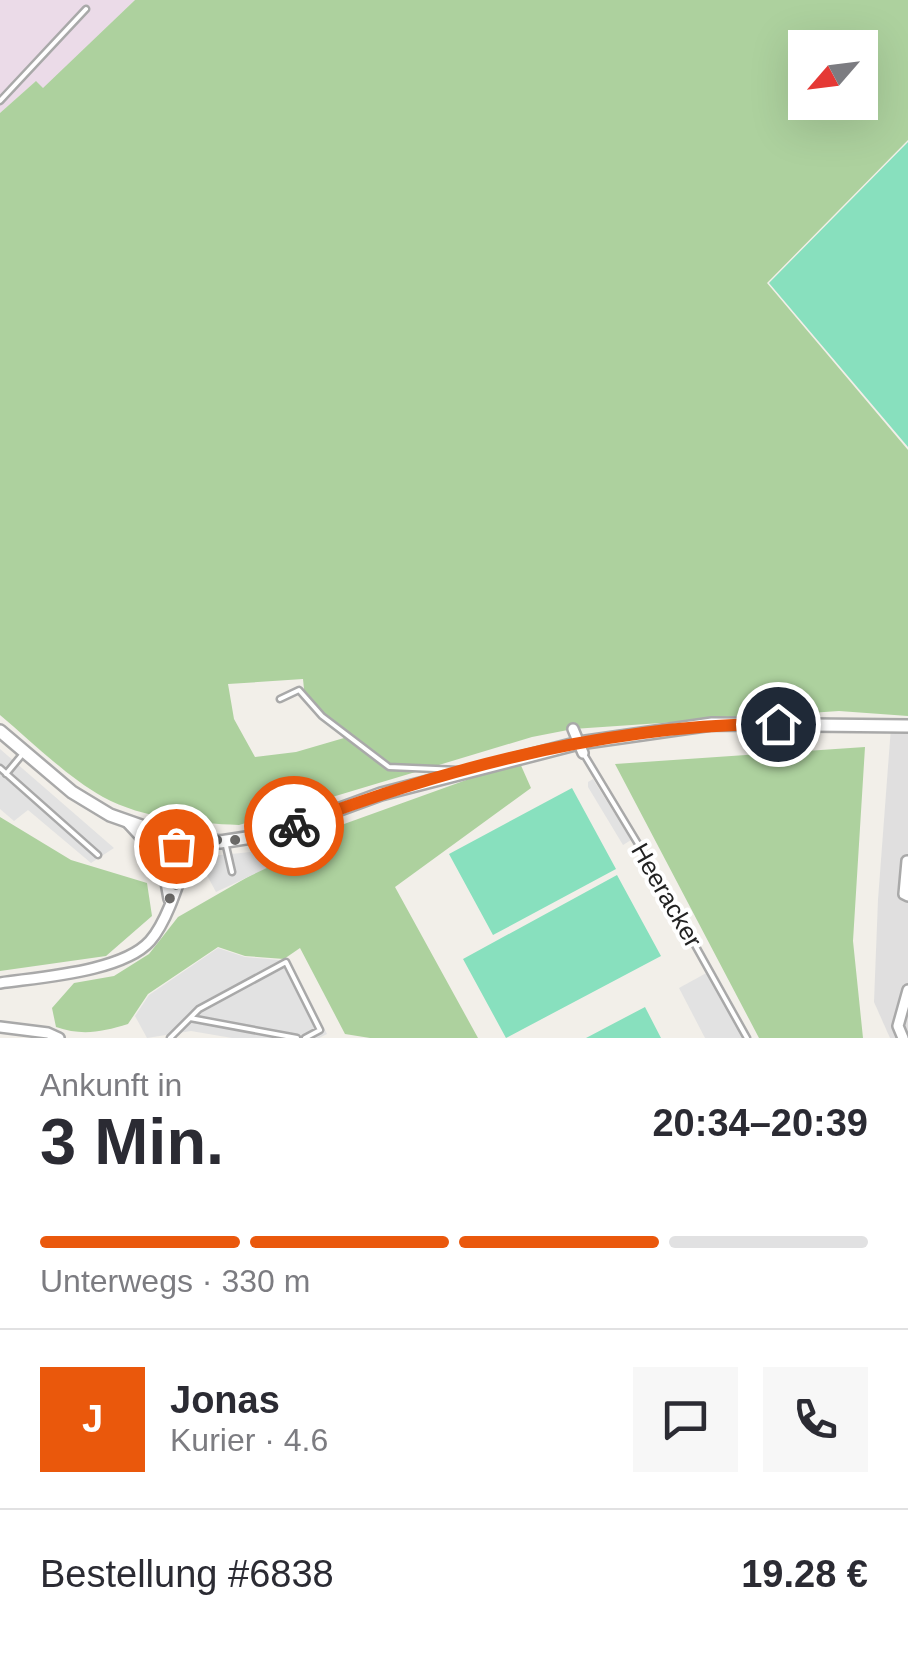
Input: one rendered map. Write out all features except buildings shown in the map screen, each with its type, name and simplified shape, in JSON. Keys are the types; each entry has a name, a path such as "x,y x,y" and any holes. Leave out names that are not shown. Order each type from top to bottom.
{"street":[{"path":"0,731 80,798 126,822 178,838 226,841 272,834 381,794 463,771 712,724 908,726"},
{"path":"573,729 581,748"},
{"path":"126,822 157,852 167,873 170,900"},
{"path":"167,873 178,838"},
{"path":"0,984 109,964 132,955 154,935 193,840"},
{"path":"907,861 904,894 908,896"},
{"path":"904,1038 898,1026 908,990"},
{"path":"0,1027 59,1038"}],"lane":[{"path":"0,102 86,9"},
{"path":"280,699 299,690 322,716 390,767 433,766 463,771"},
{"name":"Heeracker","path":"581,748 747,1038"},
{"path":"6,774 24,752"},
{"path":"0,768 98,855"},
{"path":"226,841 232,872"},
{"path":"170,1038 199,1009 286,962 320,1030 304,1038"},
{"path":"190,1018 297,1038"}],"shaded area":[{"path":"0,0 135,0 43,89 35,82 0,113"},
{"path":"908,726 908,1038 890,1038 874,1002 878,900 891,727"},
{"path":"0,749 114,848 91,863 28,810 14,821 0,809"},
{"path":"593,779 631,840 623,845 588,787"},
{"path":"321,833 320,843 216,892 202,866 210,856 270,850"},
{"path":"218,948 245,957 290,961 327,1034 319,1038 232,1038 191,1031 147,1038 135,1016 149,995"},
{"path":"710,971 746,1038 705,1038 679,988"}],"green space":[{"path":"135,0 908,0 908,140 767,283 908,450 908,716 839,711 573,729 532,737 239,825 152,815 103,797 76,779 0,715 0,113 36,81 43,88","holes":["303,679 305,699 344,738 296,752 255,757 234,719 228,684"]},
{"path":"908,142 908,447 769,283"},
{"path":"865,747 853,941 863,1038 759,1038 615,764"},
{"path":"519,761 531,788 395,887 478,1038 370,1038 345,1034 300,948 284,959 245,956 218,947 148,994 128,1024 92,1032 56,1027 52,1008 74,983 114,976 149,954 178,917 333,828"},
{"path":"572,788 616,869 493,935 449,854"},
{"path":"0,817 71,860 147,883 152,916 106,956 0,971"},
{"path":"617,875 661,956 506,1038 463,959"},
{"path":"645,1007 661,1038 586,1038"}],"way so far":[{"path":"176,846 167,873 170,900 193,840 246,840 294,826"}],"route":[{"path":"294,826 381,794 579,744 712,724 778,724"}]}
